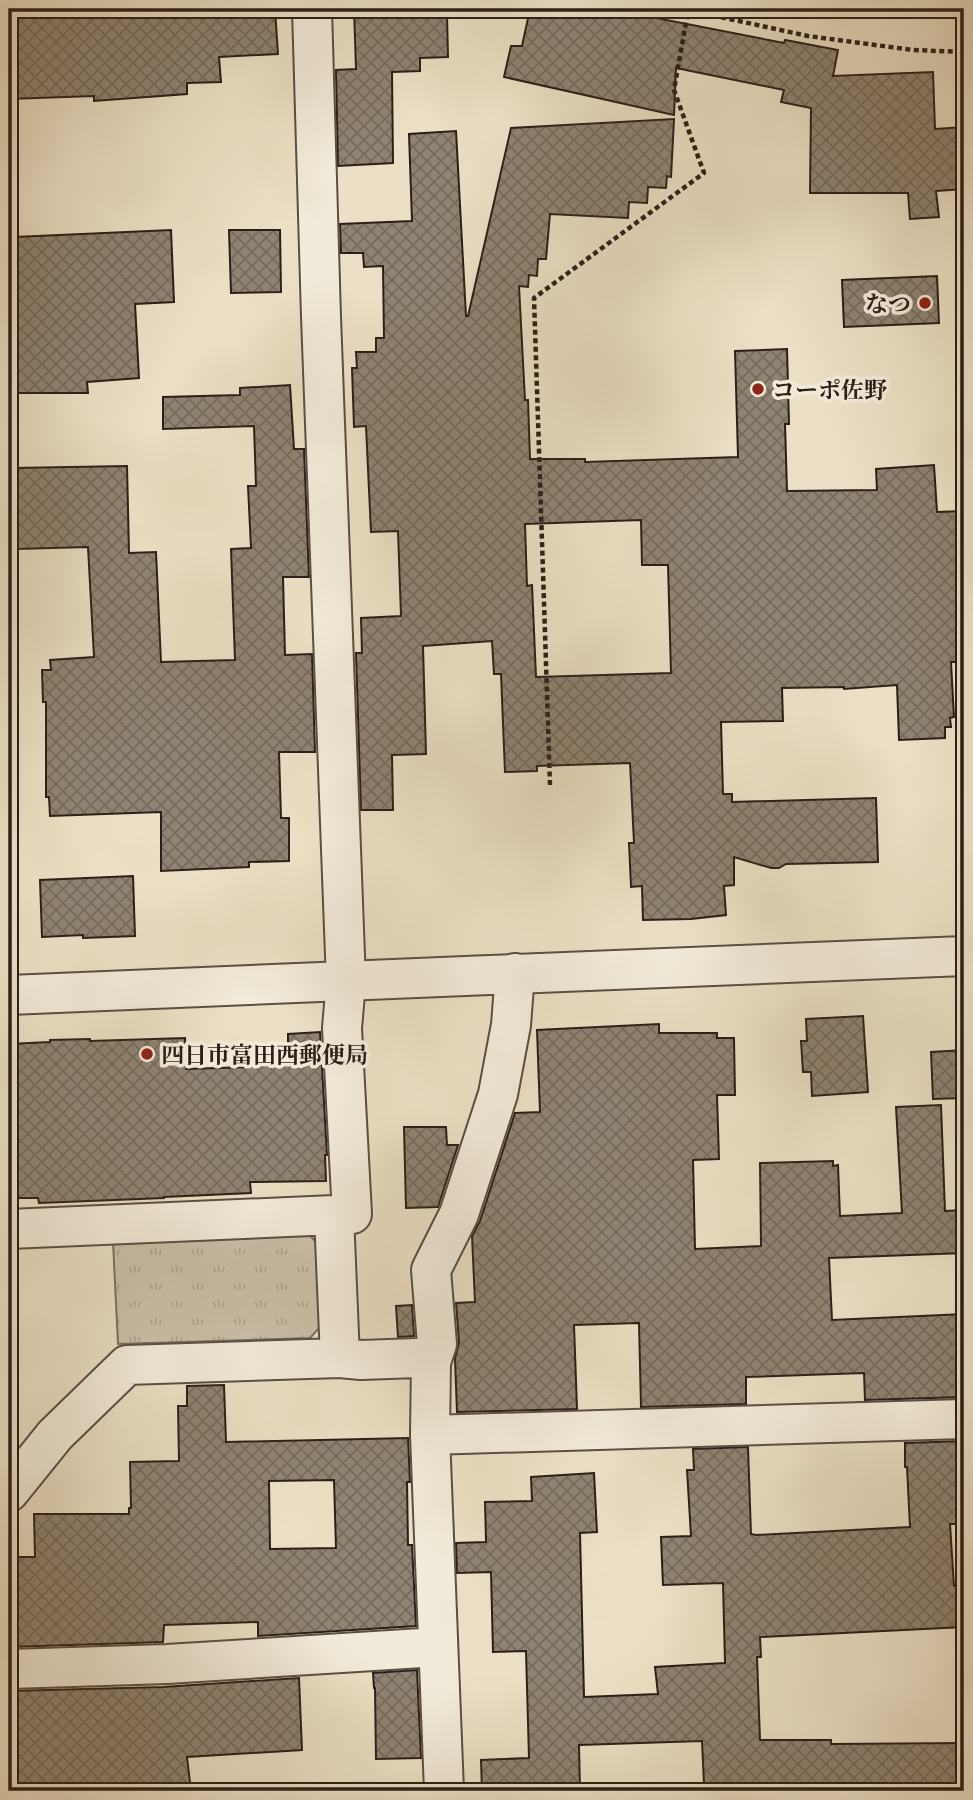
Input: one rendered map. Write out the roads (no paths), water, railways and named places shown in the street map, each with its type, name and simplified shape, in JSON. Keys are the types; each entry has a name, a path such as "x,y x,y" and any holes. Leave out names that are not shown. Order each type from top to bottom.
{"street":[{"path":"9,1229 352,1214 342,1028 346,982 312,9"},
{"path":"9,995 964,956"},
{"path":"444,1791 430,1435 431,1362 437,1344 431,1270 459,1214 498,1094 511,1025 515,973"},
{"path":"334,1215 340,1358"},
{"path":"9,1492 55,1435 127,1365 417,1357 431,1362"},
{"path":"430,1435 964,1419"},
{"path":"9,1668 167,1664 438,1647"}],"place":[{"name":"なつ","path":"925,303"},
{"name":"コーポ佐野","path":"758,389"},
{"name":"四日市富田西郵便局","path":"147,1054"}]}
